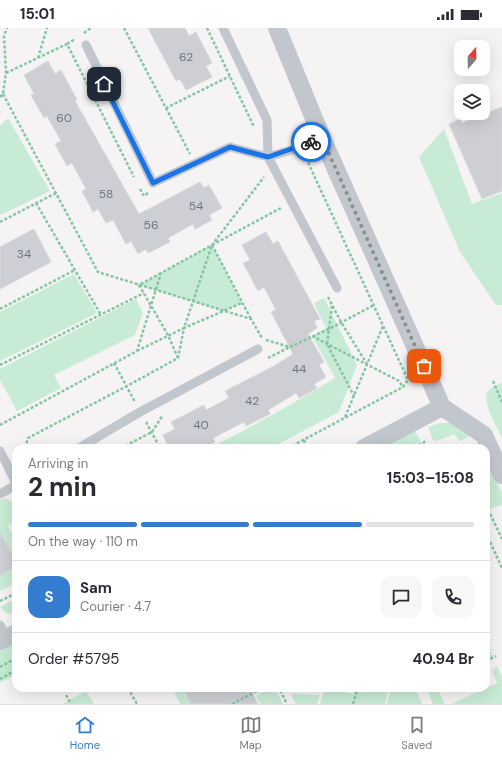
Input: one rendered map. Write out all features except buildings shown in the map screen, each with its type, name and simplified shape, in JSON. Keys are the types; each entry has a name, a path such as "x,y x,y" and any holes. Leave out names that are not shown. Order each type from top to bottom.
{"street":[{"path":"277,28 322,138 442,407 484,435 488,444"},
{"path":"372,444 442,407"},
{"path":"490,448 502,475"}],"lane":[{"path":"223,28 268,120 268,157 337,288"},
{"path":"86,46 153,183 230,147 268,157 301,147 322,138"},
{"path":"86,444 140,412 258,349"},
{"path":"0,451 12,474"},
{"path":"0,494 12,487"}],"path":[{"path":"7,28 4,36 6,73 3,94 98,272 251,319"},
{"path":"38,58 47,28"},
{"path":"124,28 195,163"},
{"path":"207,28 254,128"},
{"path":"6,73 67,44 137,182"},
{"path":"166,108 230,76"},
{"path":"296,444 403,387 408,380 301,147"},
{"path":"263,172 268,183"},
{"path":"26,444 28,438 178,358 184,328 212,245 265,177"},
{"path":"140,189 144,196 150,192"},
{"path":"0,221 56,193"},
{"path":"139,285 281,208 278,202"},
{"path":"36,203 101,315"},
{"path":"212,245 242,303 263,339 290,347 374,305"},
{"path":"0,309 75,270"},
{"path":"137,351 161,273"},
{"path":"139,285 168,335 178,358"},
{"path":"325,291 341,322 367,364"},
{"path":"0,365 144,294"},
{"path":"0,425 168,335 242,303"},
{"path":"332,305 327,344 354,396"},
{"path":"345,418 383,326"},
{"path":"312,336 399,380 403,387"},
{"path":"494,381 502,402"},
{"path":"304,440 306,444"},
{"path":"421,444 426,441"},
{"path":"490,514 502,540"},
{"path":"490,541 502,565"},
{"path":"0,601 12,595"},
{"path":"490,659 496,656"},
{"path":"0,667 12,660"},
{"path":"0,679 12,672"},
{"path":"130,692 137,704"},
{"path":"232,704 255,692"},
{"path":"281,692 287,704"},
{"path":"353,704 357,692"},
{"path":"66,695 71,704"}],"green space":[{"path":"8,118 50,191 1,215 0,126"},
{"path":"444,129 472,204 502,193 502,305 496,305 460,252 419,157"},
{"path":"212,245 242,303 223,311 139,285"},
{"path":"74,274 97,313 0,361 0,312"},
{"path":"324,298 357,365 339,412 279,444 217,444 304,397 335,378 312,336 326,328 314,303"},
{"path":"136,299 143,313 135,335 54,375 61,388 17,411 0,380 0,369"},
{"path":"502,383 502,438 491,416 486,398 490,389 495,385"},
{"path":"440,423 453,423 475,434 460,441 454,434 437,441 433,440 428,427"},
{"path":"415,431 422,444 390,444"},
{"path":"490,468 502,493 502,505 490,509"},
{"path":"5,498 12,502 12,523 8,526 12,534 12,585 0,591 0,500"},
{"path":"12,600 12,614 6,613 0,607"},
{"path":"12,645 12,676 0,683 0,651"},
{"path":"490,649 493,656 490,657"},
{"path":"497,666 502,677 502,704 451,704 477,692 490,692 490,686 497,683 492,671"},
{"path":"87,692 94,704 62,704"},
{"path":"174,692 249,692 226,704 180,704"},
{"path":"262,692 277,693 283,704 260,704 256,696"},
{"path":"324,692 344,692 353,694 354,692 388,692 385,704 320,704"},
{"path":"390,692 417,692 422,704 387,704"},
{"path":"428,692 439,692 445,704 433,704"},
{"path":"291,694 320,695 317,704 296,704"}],"way so far":[{"path":"311,142 322,138 424,366"}],"route":[{"path":"104,84 153,183 230,147 268,157 301,147 311,142"}]}
